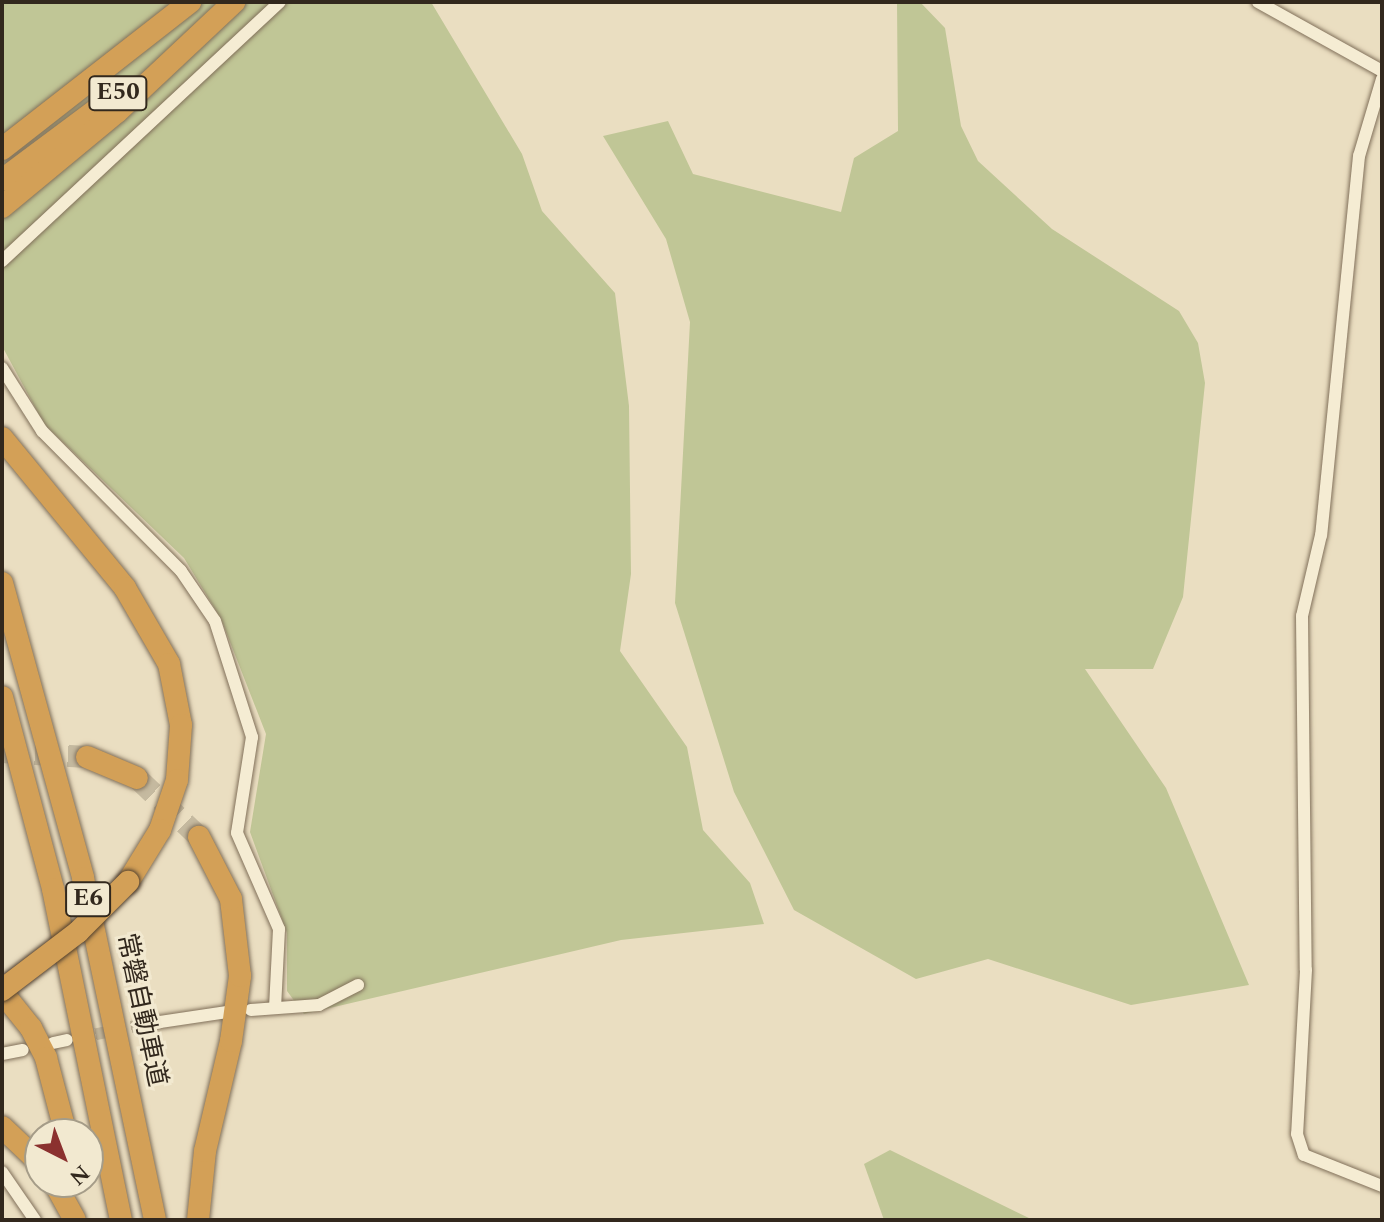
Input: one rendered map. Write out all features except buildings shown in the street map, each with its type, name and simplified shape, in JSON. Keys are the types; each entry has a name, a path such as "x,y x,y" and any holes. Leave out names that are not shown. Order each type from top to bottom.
{"highway":[{"name":"E50","path":"2,149 190,2"},
{"name":"E50","path":"2,180 232,2"},
{"path":"2,207 117,112 232,2"},
{"path":"2,438 125,588 169,664 181,725 177,780 160,830 128,882 78,932 2,991 31,1028 46,1058 62,1118"},
{"name":"常磐自動車道","path":"2,583 83,878 155,1220"},
{"name":"E6","path":"2,697 53,889 121,1220"},
{"path":"87,757 137,778"},
{"path":"198,1220 205,1151 234,1026 240,976 231,899 199,837"},
{"path":"2,1127 24,1148"},
{"path":"63,1198 75,1220"},
{"path":"78,1198 82,1220"}],"street":[{"path":"2,261 280,2"},
{"path":"1258,2 1382,71"},
{"path":"1382,79 1359,156 1321,535 1302,616 1306,970 1297,1134 1304,1155 1382,1186"},
{"path":"2,368 42,431 181,571 215,621 252,737 237,833 279,929 275,1008"},
{"path":"251,1010 319,1005 358,985"},
{"path":"140,1025 227,1012"},
{"path":"2,1054 23,1050"},
{"path":"2,1172 35,1220"}],"green space":[{"path":"2,2 431,2 522,154 542,211 615,293 629,406 631,574 620,651 687,747 703,830 750,883 764,924 621,940 304,1014 287,991 287,933 250,832 266,734 221,619 184,558 44,424 2,346"},
{"path":"897,2 920,2 945,28 961,126 978,161 1052,229 1179,311 1198,343 1205,383 1183,597 1153,669 1085,669 1166,788 1249,985 1131,1005 988,959 916,979 794,910 734,792 675,603 690,322 666,239 603,136 668,121 693,174 841,212 854,158 898,131"},
{"path":"890,1150 1033,1220 884,1220 864,1164"}],"tunnel":[{"path":"2,752 87,757"},
{"path":"137,778 199,837"},
{"path":"78,1038 140,1025"}]}
